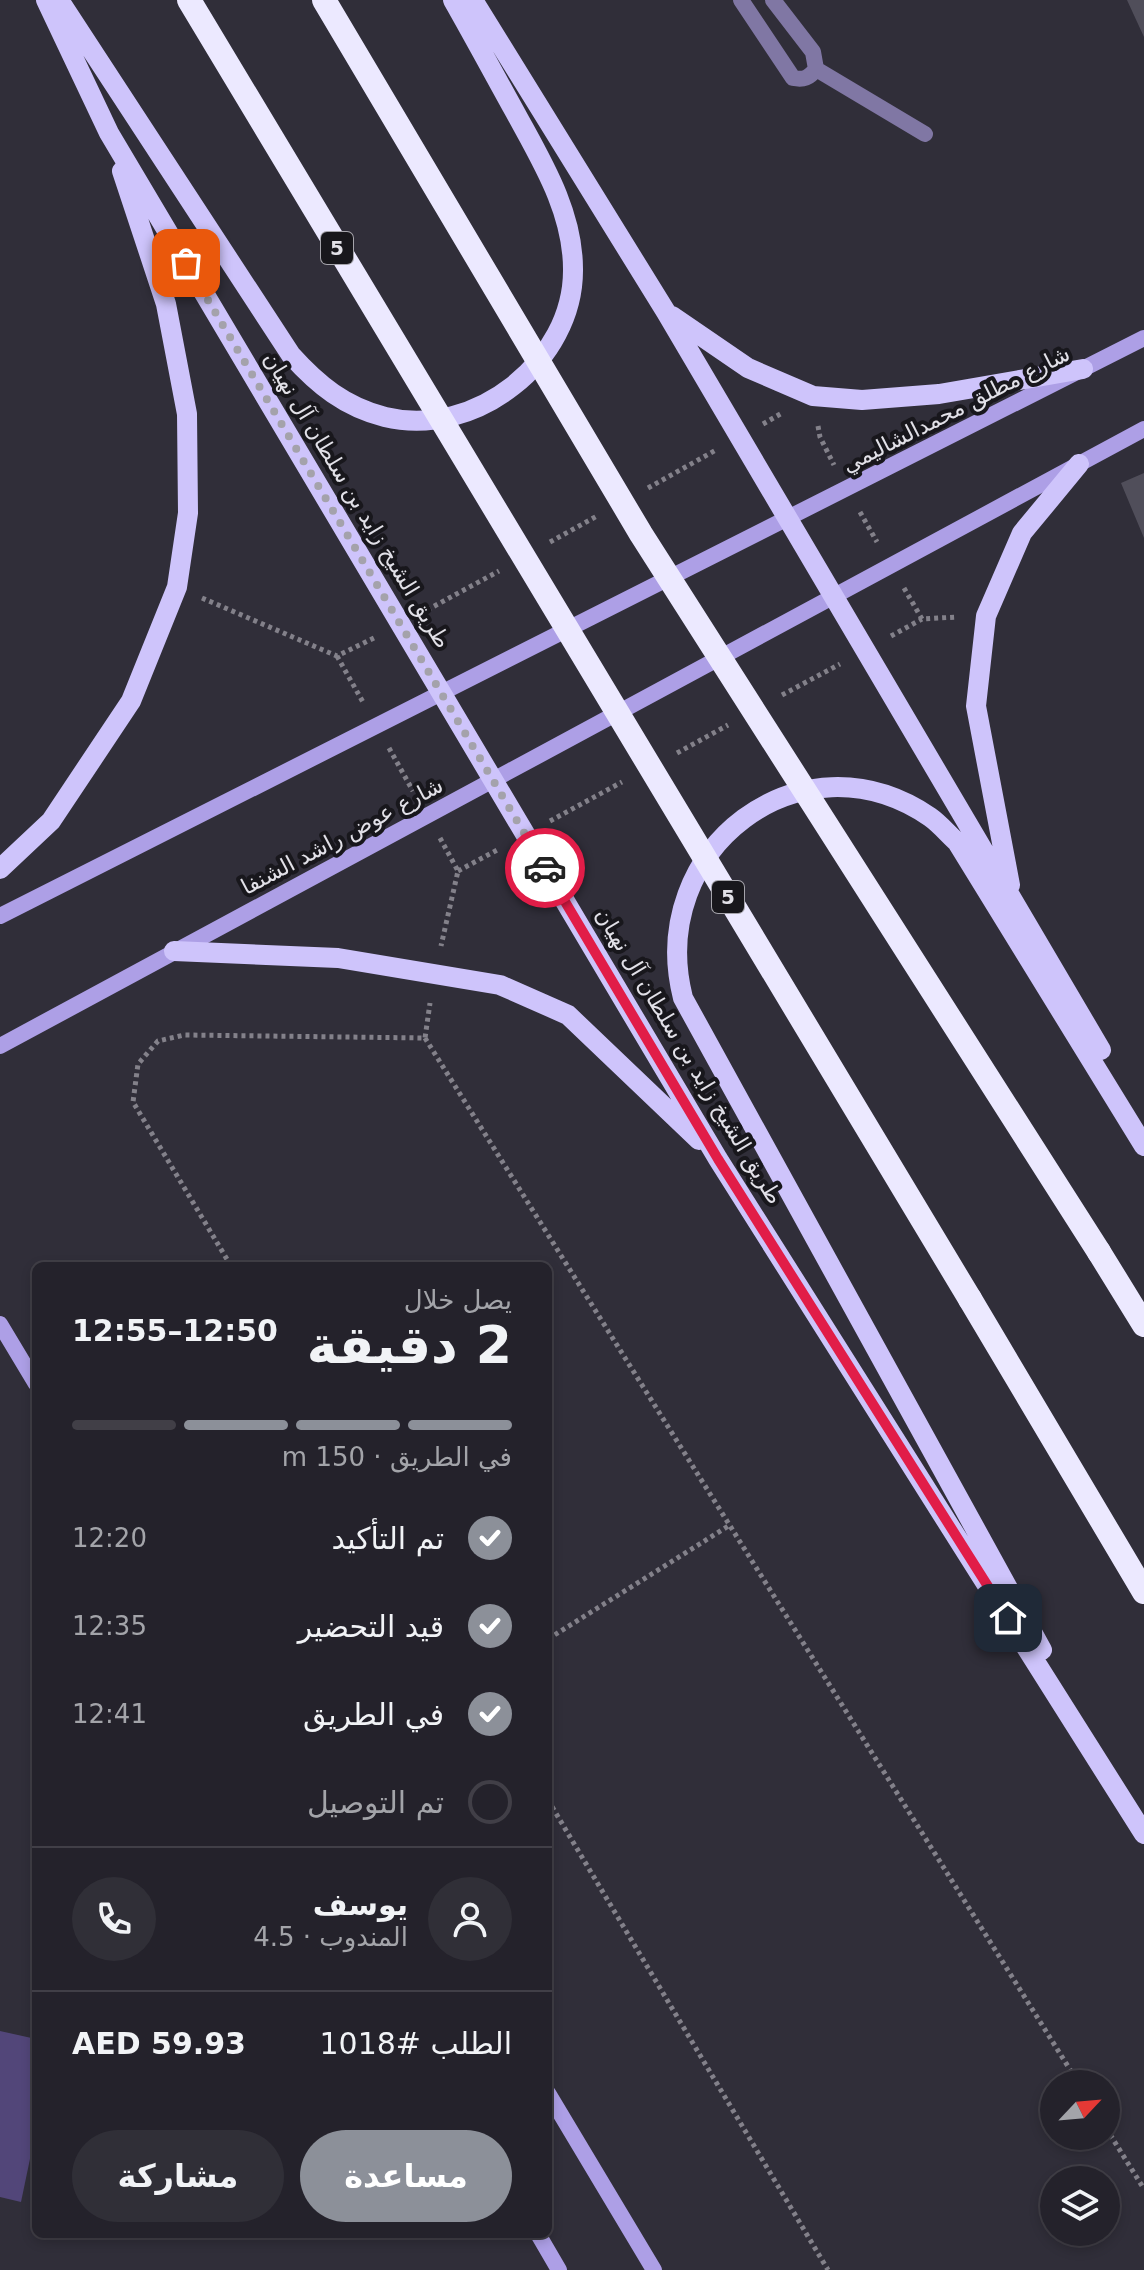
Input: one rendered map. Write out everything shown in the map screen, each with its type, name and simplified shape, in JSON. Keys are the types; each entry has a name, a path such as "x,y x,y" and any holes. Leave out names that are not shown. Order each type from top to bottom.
{"highway":[{"name":"5","path":"189,0 1144,1592"},
{"path":"324,0 641,534 1144,1325"}],"main road":[{"name":"طريق الشيخ زايد بن سلطان آل نهيان","path":"46,0 109,133 718,1159 1144,1834"},
{"path":"59,0 291,355 318,385 350,405 386,417 423,421 467,413 514,387 550,347 565,313 573,269 563,209 550,176 453,0"},
{"path":"473,0 666,312 1144,1124"},
{"path":"0,869 51,821 131,701 177,587 188,513 187,414 166,304 109,133"},
{"path":"666,312 748,368 813,396 862,400 939,394 1083,369"},
{"name":"شارع مطلق محمدالشاليمي","path":"442,694 1144,338"},
{"path":"833,596 1144,429"},
{"path":"1013,901 976,706 986,616 1022,533 1079,464"},
{"name":"شارع عوض راشد الشنفا","path":"0,1046 833,596"},
{"path":"0,916 442,694"},
{"path":"1144,1146 957,842 931,818 877,793 847,788 812,790 774,801 749,814 717,841 694,873 679,913 675,957 683,998 1144,1834"},
{"path":"174,951 338,958 500,985 568,1015 718,1159"},
{"path":"0,1324 32,1377"},
{"path":"552,2100 654,2270"},
{"path":"540,2238 559,2270"}],"street":[{"path":"741,0 793,78 802,80 810,77 816,69 813,52 773,0"},
{"path":"816,69 925,134"}],"path":[{"path":"770,702 922,619"},
{"path":"675,753 729,724"},
{"path":"458,871 634,776"},
{"path":"425,1038 1070,2070"},
{"path":"552,1636 730,1525"},
{"path":"552,1807 828,2270"},
{"path":"1120,2150 1144,2189"}],"shaded area":[{"path":"0,2031 32,2038 32,2149 21,2202 0,2197"}],"building":[{"path":"1127,0 1144,0 1144,37"},
{"path":"1144,473 1144,538 1121,483"}],"way so far":[{"path":"186,263 545,868"}],"route":[{"path":"545,868 718,1159 1008,1618"}]}
